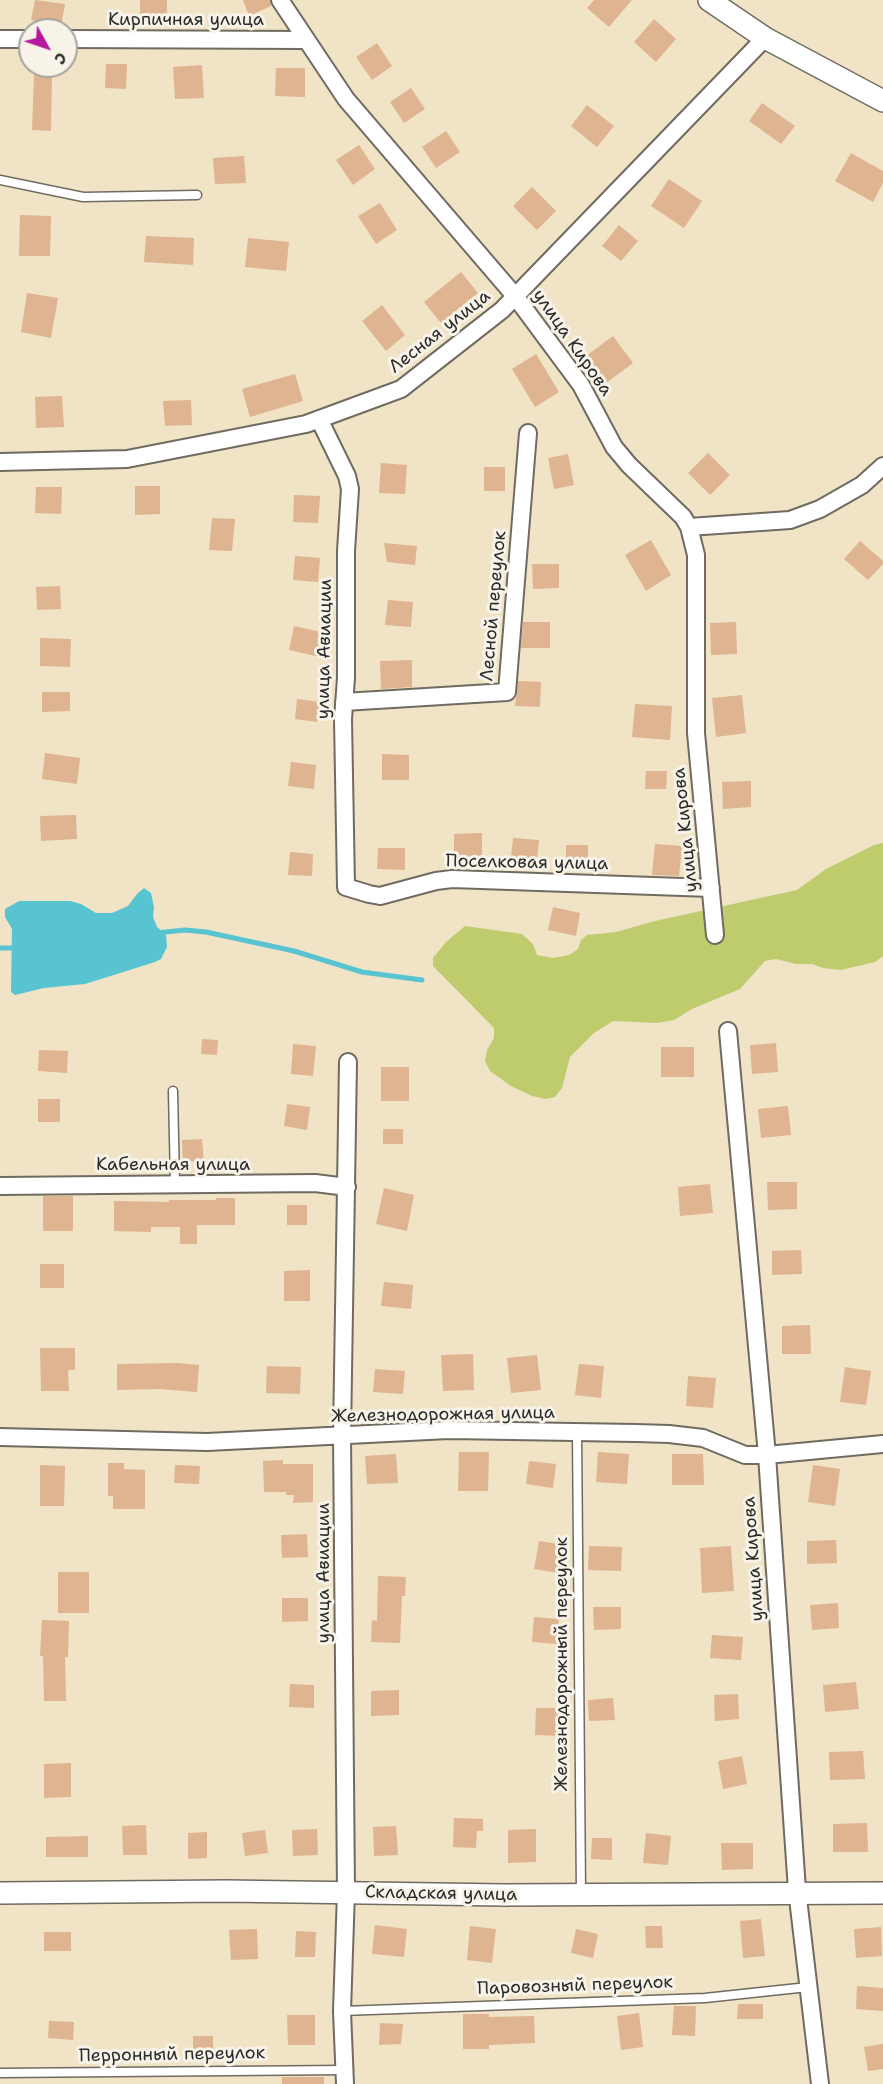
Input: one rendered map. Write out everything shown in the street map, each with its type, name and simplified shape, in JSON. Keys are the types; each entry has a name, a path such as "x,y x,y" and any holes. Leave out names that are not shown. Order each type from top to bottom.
{"street":[{"name":"улица Кирова","path":"280,0 332,80 515,296 581,385 614,447 629,465 683,517 689,527 696,555 696,734 715,935"},
{"path":"709,0 765,38 883,100"},
{"name":"Лесная улица","path":"0,462 127,459 306,424 401,389 502,310 765,38"},
{"path":"0,39 18,39"},
{"name":"Кирпичная улица","path":"78,39 306,40"},
{"name":"улица Авиации","path":"319,419 347,476 350,489 346,551 344,702 345,887"},
{"name":"Лесной переулок","path":"344,702 507,692 528,433"},
{"path":"689,527 790,520 820,509 862,485 883,466"},
{"name":"Поселковая улица","path":"345,887 380,896 452,879 711,888"},
{"name":"улица Кирова","path":"728,1031 767,1455 798,1894 819,2084"},
{"name":"улица Авиации","path":"345,2077 342,2011 346,1892 342,1436 348,1062"},
{"name":"Кабельная улица","path":"0,1186 315,1184 346,1187"},
{"name":"Железнодорожная улица","path":"0,1437 207,1442 449,1430 577,1432 681,1435 703,1438 745,1455 883,1444"},
{"name":"Складская улица","path":"0,1893 346,1892 580,1895 883,1893"}],"lane":[{"path":"0,180 83,197 197,195"},
{"path":"173,1091 175,1184"},
{"name":"Железнодорожный переулок","path":"577,1432 580,1895"},
{"name":"Паровозный переулок","path":"342,2011 705,1998 808,1988"},
{"name":"Перронный переулок","path":"0,2073 345,2077"}],"green space":[{"path":"883,843 883,956 875,962 841,970 776,959 765,961 740,989 692,1009 674,1020 657,1023 613,1021 594,1033 570,1057 562,1088 555,1097 546,1099 532,1096 511,1086 490,1071 485,1061 487,1050 494,1038 494,1028 433,966 433,958 446,942 465,926 522,934 533,944 537,955 553,958 569,955 578,949 581,940 587,935 616,932 655,921 797,890 826,869 874,845"}],"water":[{"path":"144,888 151,893 154,907 153,917 157,927 166,935 167,947 161,959 85,984 44,988 15,995 11,992 12,929 5,917 5,909 19,901 70,901 81,904 96,913 112,913 128,906"}],"building":[{"path":"35,0 65,4 62,18 31,18"},
{"path":"140,0 167,0 167,21 140,22"},
{"path":"243,0 270,0 271,6 249,16"},
{"path":"594,0 632,0 609,27 587,8"},
{"path":"654,19 676,39 656,62 634,42"},
{"path":"377,43 392,66 372,80 356,57"},
{"path":"106,64 127,64 126,89 105,88"},
{"path":"202,65 204,98 175,99 173,67"},
{"path":"276,68 305,68 305,97 275,96"},
{"path":"34,78 52,78 51,131 32,130"},
{"path":"411,88 425,109 404,123 390,102"},
{"path":"762,103 795,126 781,144 749,121"},
{"path":"587,105 614,126 597,147 571,126"},
{"path":"446,131 460,152 436,168 422,147"},
{"path":"359,145 375,169 353,185 336,160"},
{"path":"851,153 883,171 883,183 873,202 835,181"},
{"path":"244,156 246,183 215,184 213,158"},
{"path":"669,179 702,201 684,228 651,206"},
{"path":"532,187 556,211 537,230 513,206"},
{"path":"380,203 397,230 376,244 358,216"},
{"path":"20,215 51,216 50,256 19,256"},
{"path":"619,225 638,241 621,261 602,246"},
{"path":"146,236 194,238 193,265 144,262"},
{"path":"248,238 289,242 286,271 245,267"},
{"path":"461,272 478,293 441,323 424,302"},
{"path":"27,293 58,298 51,338 21,332"},
{"path":"382,305 405,335 386,351 362,321"},
{"path":"613,336 633,363 606,383 586,356"},
{"path":"536,354 559,392 535,407 512,369"},
{"path":"295,374 303,401 250,417 242,389"},
{"path":"62,396 64,427 36,428 35,397"},
{"path":"191,400 192,425 165,426 163,401"},
{"path":"708,453 730,475 710,495 688,473"},
{"path":"568,454 574,485 554,489 548,458"},
{"path":"381,463 407,465 405,494 379,493"},
{"path":"484,467 505,467 505,491 484,491"},
{"path":"135,486 160,486 160,514 135,515"},
{"path":"36,487 62,487 61,514 35,513"},
{"path":"294,495 320,496 318,523 293,522"},
{"path":"212,518 235,519 232,551 209,550"},
{"path":"651,540 671,575 646,591 625,555"},
{"path":"860,541 883,561 883,564 868,580 844,559"},
{"path":"384,543 417,546 415,565 387,562"},
{"path":"295,556 320,558 318,582 293,580"},
{"path":"532,564 559,564 559,588 533,589"},
{"path":"60,586 61,609 37,610 36,587"},
{"path":"388,600 413,602 411,627 385,625"},
{"path":"523,622 550,622 550,648 521,648"},
{"path":"736,622 737,654 711,655 710,623"},
{"path":"294,626 325,633 320,657 289,650"},
{"path":"40,638 71,639 70,667 40,666"},
{"path":"412,660 412,687 381,689 380,661"},
{"path":"518,681 541,682 540,707 515,706"},
{"path":"42,692 70,692 70,711 42,712"},
{"path":"742,695 746,733 716,737 712,698"},
{"path":"297,699 320,702 317,722 295,719"},
{"path":"635,704 672,706 670,740 632,737"},
{"path":"45,753 80,758 77,784 42,779"},
{"path":"382,754 409,755 409,780 382,780"},
{"path":"291,762 316,765 314,789 288,786"},
{"path":"646,771 667,771 666,789 645,789"},
{"path":"751,781 751,807 723,809 722,782"},
{"path":"76,815 77,839 41,841 40,816"},
{"path":"482,833 482,862 454,863 454,834"},
{"path":"513,838 539,840 537,859 511,857"},
{"path":"655,844 682,846 679,876 652,875"},
{"path":"566,845 588,845 588,862 566,862"},
{"path":"378,848 405,848 405,870 377,869"},
{"path":"290,852 313,854 312,876 288,875"},
{"path":"553,907 580,913 576,936 548,930"},
{"path":"202,1039 218,1040 217,1055 201,1054"},
{"path":"776,1043 778,1072 752,1074 750,1045"},
{"path":"293,1044 316,1046 313,1076 291,1074"},
{"path":"661,1047 694,1047 694,1077 661,1077"},
{"path":"39,1050 68,1051 67,1073 38,1071"},
{"path":"381,1067 409,1067 409,1101 381,1101"},
{"path":"38,1099 60,1099 60,1122 38,1122"},
{"path":"287,1104 310,1107 307,1130 284,1126"},
{"path":"788,1106 791,1135 761,1138 758,1109"},
{"path":"383,1129 403,1129 403,1144 383,1144"},
{"path":"202,1139 204,1161 183,1162 182,1140"},
{"path":"767,1182 797,1182 797,1209 768,1210"},
{"path":"710,1184 713,1213 680,1216 678,1187"},
{"path":"384,1188 414,1195 407,1231 376,1224"},
{"path":"43,1196 73,1196 73,1231 43,1231"},
{"path":"216,1198 235,1198 235,1225 197,1225 197,1244 180,1244 180,1227 151,1227 151,1232 114,1231 114,1201 169,1202 169,1200 216,1200"},
{"path":"287,1205 307,1205 307,1225 287,1225"},
{"path":"801,1250 802,1274 772,1275 772,1251"},
{"path":"40,1264 64,1264 64,1288 40,1288"},
{"path":"310,1270 310,1301 284,1301 284,1271"},
{"path":"384,1282 413,1285 411,1309 381,1306"},
{"path":"810,1325 811,1354 782,1354 782,1326"},
{"path":"40,1348 75,1348 75,1370 68,1370 69,1391 41,1391"},
{"path":"473,1354 474,1390 443,1391 441,1355"},
{"path":"537,1355 541,1390 511,1393 507,1358"},
{"path":"117,1364 199,1365 197,1392 159,1389 117,1390"},
{"path":"579,1364 604,1366 601,1398 575,1395"},
{"path":"267,1366 301,1367 300,1394 266,1393"},
{"path":"845,1367 871,1371 866,1405 840,1402"},
{"path":"375,1369 405,1371 403,1394 373,1392"},
{"path":"688,1376 716,1378 713,1408 686,1406"},
{"path":"459,1452 489,1452 488,1491 458,1491"},
{"path":"598,1452 629,1454 627,1484 596,1482"},
{"path":"396,1454 398,1483 367,1484 365,1456"},
{"path":"672,1454 703,1454 704,1485 672,1485"},
{"path":"283,1460 283,1464 313,1464 313,1502 293,1503 294,1495 286,1495 286,1492 264,1492 263,1461"},
{"path":"529,1461 556,1464 553,1488 526,1484"},
{"path":"108,1463 124,1463 124,1469 145,1470 145,1509 113,1509 113,1496 108,1496"},
{"path":"40,1465 65,1466 64,1506 40,1506"},
{"path":"175,1465 200,1466 199,1484 174,1483"},
{"path":"813,1465 840,1469 835,1506 808,1502"},
{"path":"307,1534 308,1557 282,1558 281,1535"},
{"path":"836,1540 837,1563 807,1564 807,1541"},
{"path":"539,1541 564,1545 559,1573 534,1569"},
{"path":"589,1546 622,1547 621,1571 588,1570"},
{"path":"731,1546 734,1591 702,1593 700,1548"},
{"path":"58,1572 89,1572 89,1613 58,1613"},
{"path":"378,1576 406,1577 405,1596 402,1596 400,1643 371,1642 372,1620 377,1621"},
{"path":"282,1598 308,1598 308,1621 282,1622"},
{"path":"838,1603 839,1628 812,1630 810,1605"},
{"path":"593,1607 621,1607 621,1629 594,1630"},
{"path":"534,1617 559,1619 557,1644 532,1642"},
{"path":"42,1620 69,1621 68,1657 65,1657 66,1701 44,1701 43,1656 40,1656"},
{"path":"712,1635 743,1637 741,1660 710,1658"},
{"path":"856,1682 859,1709 825,1712 823,1685"},
{"path":"290,1684 314,1685 314,1708 289,1707"},
{"path":"399,1690 399,1715 371,1716 371,1691"},
{"path":"738,1694 739,1719 715,1721 714,1695"},
{"path":"613,1698 615,1720 589,1721 588,1700"},
{"path":"536,1708 562,1708 561,1736 535,1735"},
{"path":"863,1751 865,1779 830,1780 829,1752"},
{"path":"742,1756 747,1784 723,1789 718,1761"},
{"path":"71,1763 71,1797 44,1798 44,1764"},
{"path":"454,1818 483,1819 483,1831 477,1831 476,1848 453,1847"},
{"path":"867,1823 868,1852 833,1852 833,1824"},
{"path":"146,1825 147,1855 123,1855 122,1826"},
{"path":"396,1826 398,1855 374,1856 373,1827"},
{"path":"317,1829 318,1855 293,1856 292,1830"},
{"path":"536,1829 536,1862 508,1863 508,1830"},
{"path":"265,1830 268,1853 245,1856 242,1833"},
{"path":"207,1832 207,1858 188,1859 188,1833"},
{"path":"646,1833 671,1836 668,1865 643,1863"},
{"path":"88,1836 88,1857 46,1857 46,1837"},
{"path":"592,1838 612,1838 612,1860 591,1859"},
{"path":"721,1843 753,1843 753,1869 722,1870"},
{"path":"761,1919 765,1956 743,1958 740,1921"},
{"path":"375,1925 407,1929 404,1957 372,1954"},
{"path":"470,1926 496,1929 492,1963 467,1960"},
{"path":"645,1926 662,1926 663,1948 646,1948"},
{"path":"881,1927 882,1956 856,1958 854,1929"},
{"path":"257,1929 258,1959 231,1960 229,1930"},
{"path":"576,1929 598,1934 593,1958 571,1953"},
{"path":"296,1931 316,1932 315,1957 295,1957"},
{"path":"44,1932 71,1932 71,1951 44,1951"},
{"path":"857,1986 883,1988 883,2011 856,2009"},
{"path":"738,2004 763,2004 763,2019 737,2019"},
{"path":"674,2006 696,2006 695,2036 672,2035"},
{"path":"639,2013 643,2047 621,2050 617,2016"},
{"path":"463,2014 489,2014 489,2017 534,2016 535,2043 489,2045 489,2049 463,2049"},
{"path":"287,2015 315,2015 315,2045 288,2045"},
{"path":"49,2021 74,2022 73,2040 48,2038"},
{"path":"380,2023 403,2024 401,2044 379,2045"},
{"path":"193,2036 213,2036 213,2056 193,2056"},
{"path":"883,2044 883,2069 868,2071 864,2047"},
{"path":"282,2077 324,2077 324,2084 282,2084"}],"waterway":[{"path":"156,933 185,930 206,932 294,951 362,972 422,980"},
{"path":"0,948 19,948"}]}
